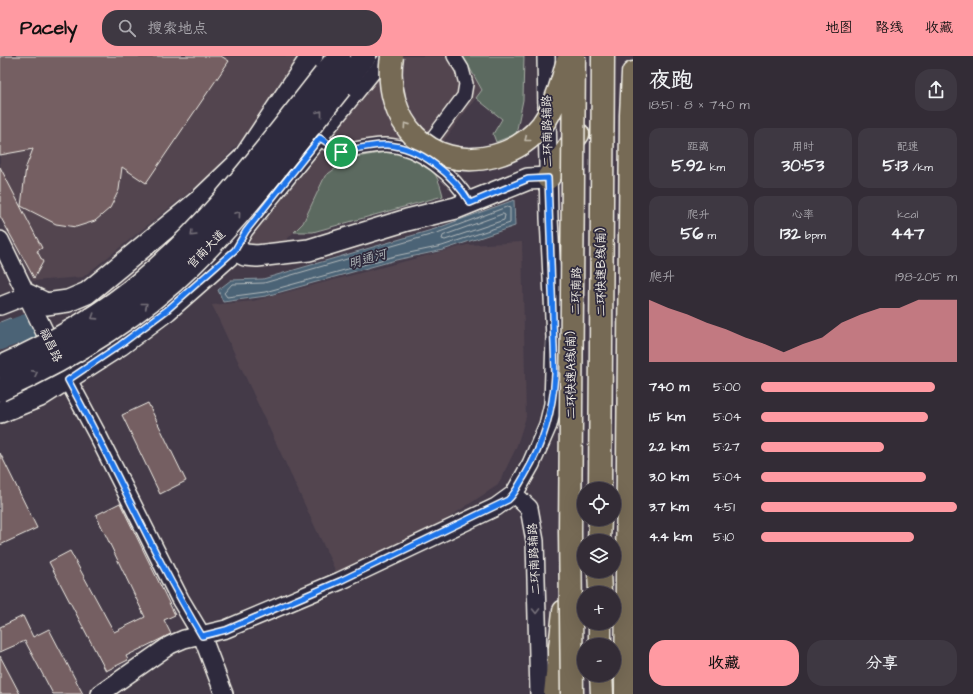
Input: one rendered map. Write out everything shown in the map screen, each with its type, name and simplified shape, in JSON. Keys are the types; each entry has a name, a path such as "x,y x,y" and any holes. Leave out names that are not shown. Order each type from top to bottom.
{"main road":[{"name":"官南大道","path":"0,368 93,318 160,266 213,212 339,56"},
{"name":"官南大道","path":"0,390 49,366 92,342 140,310 174,281 207,249 240,212 365,56"},
{"path":"392,56 390,86 393,100 405,126 425,145 436,152 449,156 475,159 488,157 512,149 523,143 541,126 554,103 568,56"},
{"name":"二环快速A线(南)","path":"572,694 570,532 574,56"},
{"name":"二环南路","path":"577,694 575,517 579,56"},
{"name":"二环南路","path":"596,482 600,56"},
{"name":"二环快速B线(南)","path":"600,482 603,56"},
{"path":"626,694 629,290 631,243 630,115 633,73"},
{"path":"548,178 578,134"},
{"path":"555,694 568,573 570,532"},
{"path":"597,682 598,694"},
{"path":"601,682 602,694"}],"street":[{"path":"0,306 28,295 46,304 68,301 87,293 200,200 244,158 312,56"},
{"path":"0,412 40,396 68,380 120,345 167,310 235,250 246,231 387,56"},
{"path":"419,156 464,96 466,84 462,70 454,56"},
{"name":"二环南路辅路","path":"539,694 535,540 529,508 514,494 542,443 548,425 554,391 555,337 548,178 546,56"},
{"path":"320,138 341,152 364,147 387,145 408,149 434,164 464,191 470,203"},
{"path":"200,200 235,250 245,255 257,256 309,250 407,220 456,208 528,179 548,178"},
{"name":"福昌路","path":"0,240 68,380 97,434 180,599 202,636 224,694"},
{"path":"100,694 159,651 184,640 226,630 340,581 496,507 514,494"}],"shaded area":[{"path":"0,56 299,56 287,81 259,121 208,177 83,277 33,281 0,219"},
{"path":"330,56 463,56 482,90 427,163 325,176 303,223 282,244 251,244 216,203"},
{"path":"522,242 526,417 516,448 498,485 436,526 336,572 212,305 253,301 467,245"}],"green space":[{"path":"463,56 524,56 523,100 516,134 496,142 493,134 502,119 476,98 482,90"},
{"path":"392,151 426,164 436,176 443,196 313,232 294,232 303,223 325,176 350,158"}],"water":[{"path":"514,200 515,226 443,250 396,260 266,296 223,302 218,290 231,280 263,279 435,229"},
{"path":"10,318 21,329 20,342 0,350 0,322"}],"building":[{"path":"0,56 221,56 229,61 146,183 122,167 119,190 110,208 95,221 76,227 56,224 21,206 26,167 33,149 0,155"},
{"path":"0,167 42,248 37,251 43,262 34,278 0,216"},
{"path":"148,403 186,481 160,494 122,415"},
{"path":"0,453 37,528 0,545"},
{"path":"120,503 175,615 164,620 171,634 126,656 128,660 106,671 49,562 70,551 114,632 145,617 96,515"},
{"path":"23,616 33,637 49,629 83,694 53,694 25,641 0,652 0,627"},
{"path":"0,656 20,694 0,694"}],"waterway":[{"name":"明通河","path":"0,337 27,327"}],"route":[{"path":"320,138 341,152 364,147 387,145 408,149 434,164 464,191 470,203 528,179 548,178 555,337 555,374 553,404 548,425 542,443 531,464 514,494 508,500 470,520 340,581 226,630 202,636 180,599 97,434 68,380 120,345 167,310 235,250 246,231 320,138"}]}
